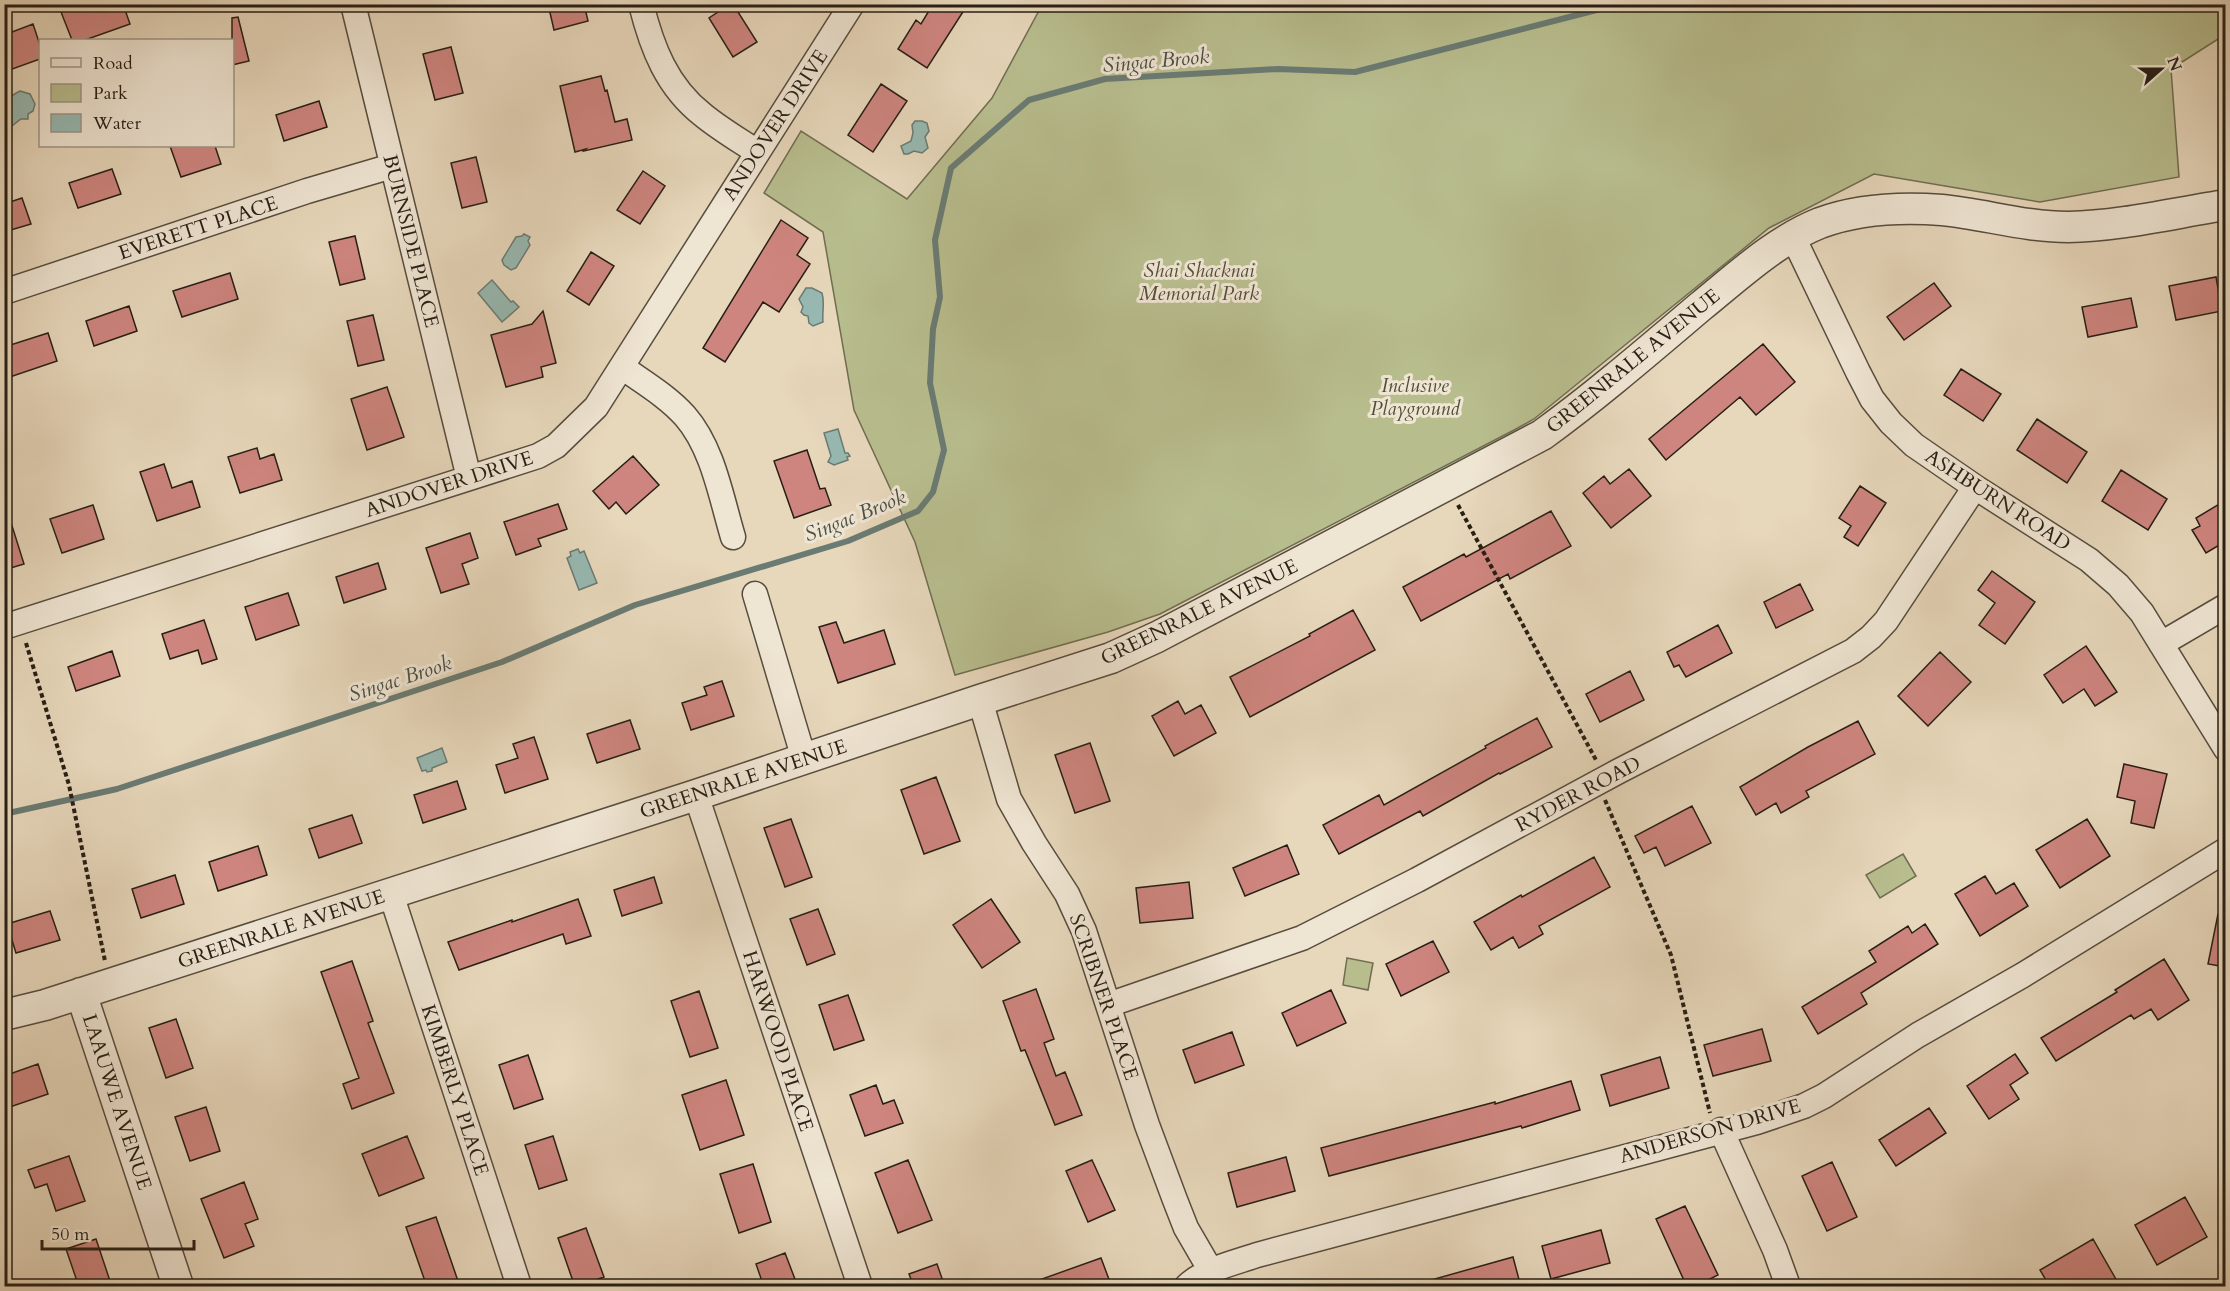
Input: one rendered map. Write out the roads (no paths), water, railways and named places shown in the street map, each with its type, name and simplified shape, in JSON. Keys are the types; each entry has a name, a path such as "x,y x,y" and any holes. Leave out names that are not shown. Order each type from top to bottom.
{"street":[{"name":"BURNSIDE PLACE","path":"353,4 469,478"},
{"path":"641,4 653,48 665,72 682,95 703,115 757,152"},
{"name":"ANDOVER DRIVE","path":"15,631 538,456 556,446 597,407 852,4"},
{"name":"EVERETT PLACE","path":"4,292 307,191 392,166"},
{"name":"GREENRALE AVENUE","path":"81,993 696,795 1111,658 1157,637 1542,435 1581,406 1753,263 1793,237 1820,223 1862,212 1898,209 1942,210 2031,225 2067,227 2100,225 2226,205"},
{"name":"ASHBURN ROAD","path":"1793,237 1872,399 1891,423 1914,445 2089,560 2124,592 2142,614 2226,749"},
{"path":"621,367 664,396 695,429 707,452 733,537"},
{"name":"RYDER ROAD","path":"1108,1005 1302,938 1853,651 1886,621 1975,487"},
{"path":"755,594 804,759"},
{"path":"2161,644 2226,606"},
{"name":"SCRIBNER PLACE","path":"980,700 1010,799 1034,843 1067,894 1084,931 1147,1125 1175,1200 1186,1228 1211,1271"},
{"name":"HARWOOD PLACE","path":"696,795 860,1287"},
{"name":"ANDERSON DRIVE","path":"1211,1271 1257,1255 1757,1122 1804,1106 1824,1096 1918,1035 2023,975 2226,850"},
{"name":"KIMBERLY PLACE","path":"391,894 519,1287"},
{"name":"LAAUWE AVENUE","path":"4,1015 81,993 178,1287"},
{"path":"1718,1131 1775,1250 1788,1287"},
{"path":"1187,1287 1196,1278 1211,1271"}],"water":[{"path":"20,91 30,94 35,104 33,111 28,114 28,119 21,119 9,128 5,126 5,105 14,94"},
{"path":"915,121 927,123 929,131 925,137 928,148 922,153 914,151 904,154 901,146 911,141 912,125"},
{"path":"524,234 530,237 528,241 530,245 516,268 511,270 504,265 502,260 516,237"},
{"path":"492,280 511,302 513,301 519,307 502,322 478,293"},
{"path":"806,288 822,293 823,297 823,322 813,326 809,323 808,316 801,312 803,307 799,299"},
{"path":"838,429 845,453 850,456 847,457 848,460 834,465 828,462 831,456 824,433"},
{"path":"578,549 580,553 584,551 597,583 579,590 567,558 571,556 570,552"},
{"path":"442,748 447,762 432,768 432,771 422,771 417,758"}],"waterway":[{"name":"Singac Brook","path":"4,814 117,789 502,662 635,605 848,541 918,511 933,492 944,450 930,383 933,329 940,297 935,240 951,168 1029,100 1105,79 1278,69 1355,72 1620,4"}],"park label":[{"name":"Shai Shacknai Memorial Park","path":"1199,282"},
{"name":"Inclusive Playground","path":"1415,396"}]}
